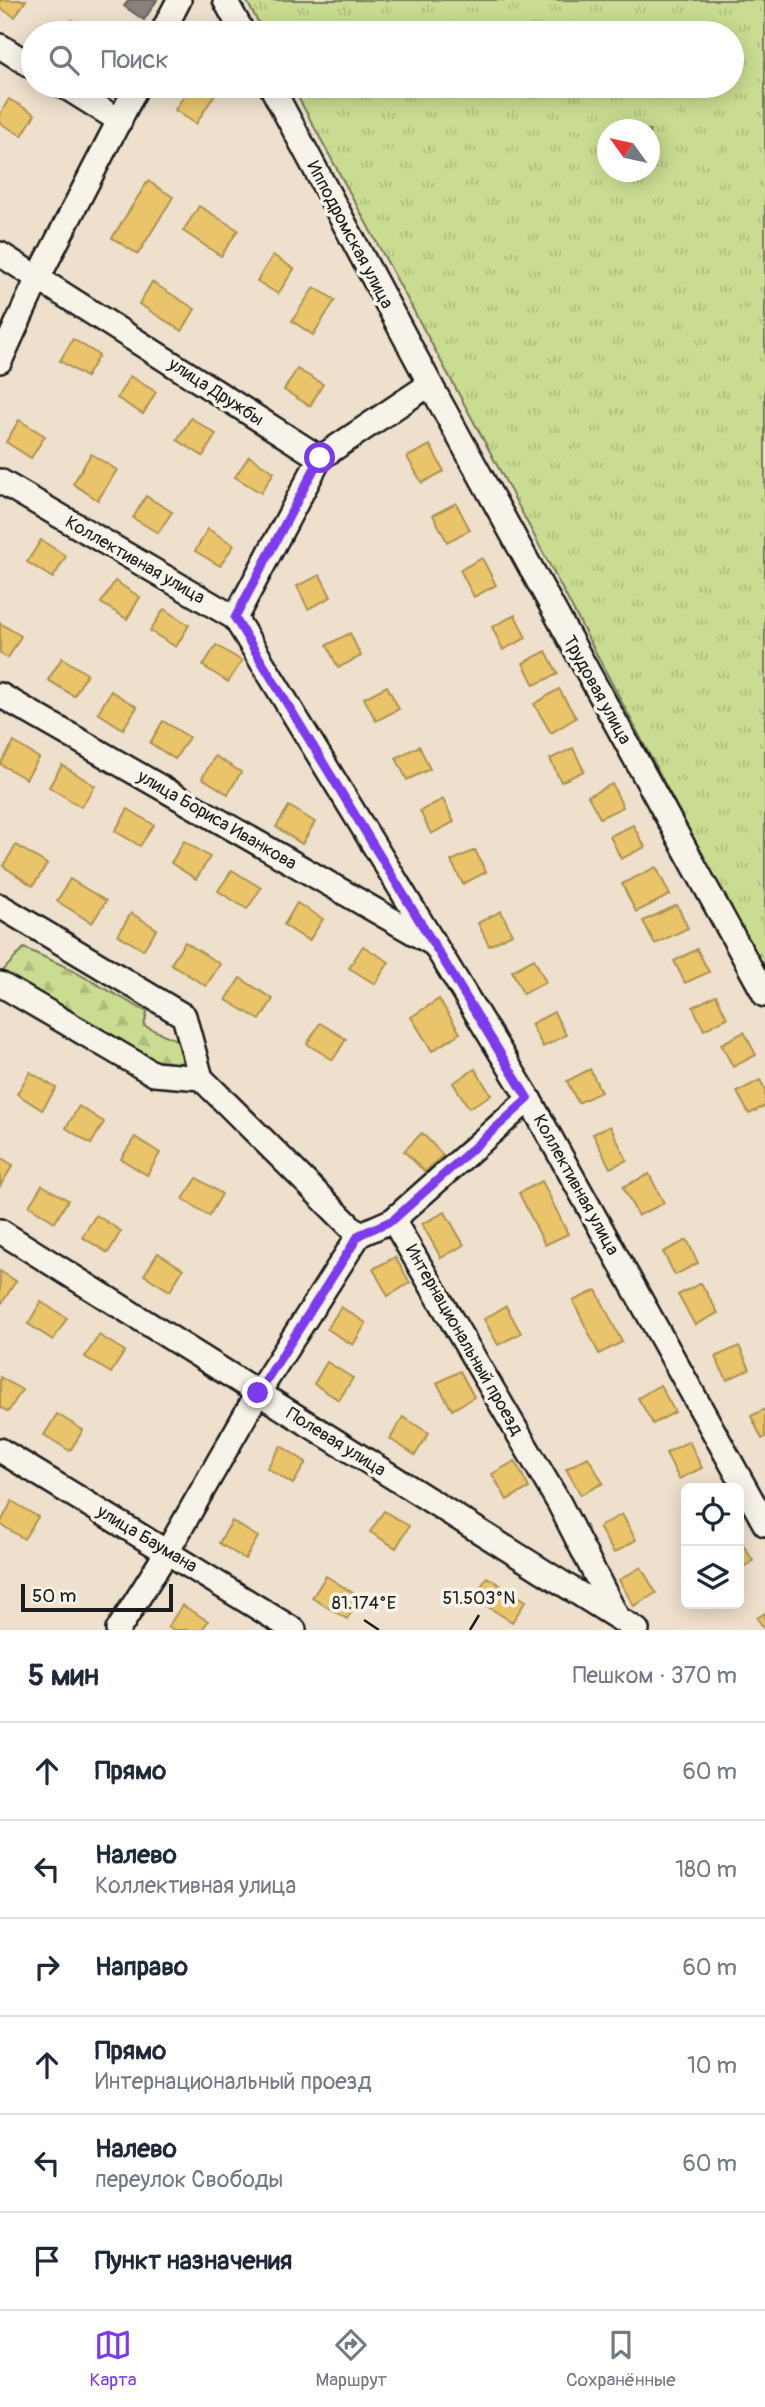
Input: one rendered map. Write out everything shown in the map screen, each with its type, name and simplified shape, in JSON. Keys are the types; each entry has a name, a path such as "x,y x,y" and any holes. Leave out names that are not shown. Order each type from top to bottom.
{"street":[{"path":"168,21 178,0"},
{"path":"225,0 236,21"},
{"path":"0,46 21,59"},
{"path":"83,98 120,121"},
{"path":"0,360 38,278 131,98"},
{"name":"Ипподромская улица","path":"277,98 430,384"},
{"name":"улица Дружбы","path":"0,254 320,458"},
{"path":"235,618 320,458 430,384"},
{"name":"Трудовая улица","path":"430,384 765,995"},
{"name":"Коллективная улица","path":"0,481 235,618 528,1099 765,1524"},
{"name":"улица Бориса Иванкова","path":"0,695 435,944"},
{"path":"0,906 184,1016 201,1078 359,1235"},
{"path":"0,984 154,1074 201,1078"},
{"path":"118,1630 167,1552 258,1393 359,1235 393,1220 528,1099"},
{"name":"Интернациональный проезд","path":"393,1220 559,1503 616,1615"},
{"name":"Полевая улица","path":"0,1231 637,1630"},
{"name":"улица Баумана","path":"0,1450 294,1630"}],"green space":[{"path":"246,0 765,0 765,974 488,448 298,98 744,98 744,21 257,21"},
{"path":"24,948 64,966 147,1012 144,1026 179,1041 183,1051 181,1066 158,1067 1,973"}],"building: Жильё":[{"path":"0,0 26,0 15,17 0,8"},
{"path":"182,98 212,98 196,124 175,110"},
{"path":"9,99 35,114 22,136 0,123 0,114"},
{"path":"148,181 173,197 138,254 112,238"},
{"path":"199,206 238,230 221,256 183,231"},
{"path":"273,255 294,269 278,294 257,281"},
{"path":"152,282 195,309 182,331 139,304"},
{"path":"314,287 335,300 313,335 292,321"},
{"path":"73,339 99,355 86,377 60,361"},
{"path":"297,369 323,384 310,406 284,390"},
{"path":"130,376 156,392 143,414 117,398"},
{"path":"191,418 216,434 203,456 177,440"},
{"path":"19,420 45,436 31,458 6,442"},
{"path":"430,445 444,471 422,483 407,457"},
{"path":"91,454 117,470 98,500 73,484"},
{"path":"249,456 274,472 261,493 235,477"},
{"path":"146,496 172,512 158,533 133,518"},
{"path":"456,503 470,530 447,542 433,515"},
{"path":"208,529 234,545 220,566 195,551"},
{"path":"41,540 66,556 53,578 27,562"},
{"path":"482,558 496,585 474,597 460,570"},
{"path":"320,575 331,597 308,609 297,586"},
{"path":"115,581 140,597 127,619 101,603"},
{"path":"164,609 189,625 176,647 150,631"},
{"path":"515,615 526,638 503,650 492,627"},
{"path":"0,623 21,636 8,658 0,653"},
{"path":"350,633 361,656 338,668 327,645"},
{"path":"216,645 242,661 228,682 203,666"},
{"path":"546,651 558,674 534,685 523,663"},
{"path":"62,658 87,674 74,696 48,680"},
{"path":"387,686 399,709 376,721 364,698"},
{"path":"559,689 576,718 551,733 534,704"},
{"path":"111,691 137,707 123,729 98,713"},
{"path":"163,721 189,737 175,759 150,743"},
{"path":"14,742 39,758 26,779 0,764"},
{"path":"419,746 430,769 407,780 396,758"},
{"path":"573,748 584,771 561,782 550,759"},
{"path":"215,756 241,772 228,794 202,778"},
{"path":"62,765 95,786 81,807 49,787"},
{"path":"612,784 623,807 600,818 588,796"},
{"path":"443,799 454,822 431,834 420,811"},
{"path":"289,806 315,822 302,844 276,827"},
{"path":"128,809 154,825 140,846 115,831"},
{"path":"633,825 645,847 621,859 610,836"},
{"path":"184,841 210,857 196,879 171,863"},
{"path":"16,845 47,864 33,886 3,866"},
{"path":"475,850 486,872 463,884 451,861"},
{"path":"656,867 670,895 636,912 622,884"},
{"path":"232,870 261,888 247,909 218,891"},
{"path":"70,879 106,901 92,923 57,901"},
{"path":"297,903 323,919 309,941 284,925"},
{"path":"677,905 688,928 655,944 643,921"},
{"path":"501,911 512,934 489,946 478,923"},
{"path":"131,913 157,929 143,950 118,935"},
{"path":"185,942 220,964 206,986 171,964"},
{"path":"363,946 389,962 375,984 349,968"},
{"path":"697,949 709,972 685,983 674,961"},
{"path":"534,959 546,982 523,994 512,971"},
{"path":"240,978 273,999 260,1020 226,1000"},
{"path":"716,995 727,1018 704,1030 693,1007"},
{"path":"439,999 460,1033 432,1051 411,1017"},
{"path":"554,1012 566,1035 543,1047 531,1024"},
{"path":"320,1023 346,1039 333,1060 307,1044"},
{"path":"744,1032 756,1055 733,1067 721,1044"},
{"path":"475,1069 491,1095 469,1108 453,1083"},
{"path":"590,1069 601,1092 578,1103 567,1081"},
{"path":"30,1072 56,1088 42,1110 17,1094"},
{"path":"760,1080 765,1089 765,1106 749,1114 737,1092"},
{"path":"79,1106 104,1122 91,1144 66,1128"},
{"path":"610,1126 627,1160 610,1168 593,1134"},
{"path":"422,1133 443,1155 425,1172 404,1151"},
{"path":"135,1137 160,1153 147,1175 121,1159"},
{"path":"0,1157 13,1165 0,1186"},
{"path":"649,1174 664,1203 638,1216 623,1187"},
{"path":"197,1178 222,1194 209,1216 183,1199"},
{"path":"542,1181 568,1234 545,1245 519,1193"},
{"path":"42,1185 68,1200 55,1222 29,1206"},
{"path":"445,1212 464,1245 441,1258 422,1224"},
{"path":"96,1215 121,1231 108,1253 82,1237"},
{"path":"687,1240 698,1263 675,1275 663,1252"},
{"path":"158,1253 183,1269 170,1291 144,1275"},
{"path":"395,1257 410,1283 388,1296 373,1269"},
{"path":"0,1271 16,1281 2,1303 0,1302"},
{"path":"701,1283 718,1313 695,1325 678,1295"},
{"path":"596,1290 622,1342 599,1354 573,1301"},
{"path":"41,1302 67,1318 53,1340 28,1324"},
{"path":"506,1306 521,1333 498,1345 484,1319"},
{"path":"341,1307 366,1323 353,1345 327,1329"},
{"path":"99,1335 125,1351 111,1373 85,1357"},
{"path":"739,1346 750,1369 727,1380 715,1357"},
{"path":"327,1362 353,1378 339,1400 314,1384"},
{"path":"460,1371 474,1397 452,1410 437,1383"},
{"path":"0,1377 22,1390 8,1412 0,1407"},
{"path":"660,1385 675,1412 653,1424 638,1398"},
{"path":"765,1409 765,1437 762,1439 751,1416"},
{"path":"57,1414 83,1430 70,1451 44,1435"},
{"path":"403,1417 429,1433 415,1455 390,1439"},
{"path":"689,1441 702,1468 679,1479 666,1453"},
{"path":"281,1446 306,1462 293,1484 267,1468"},
{"path":"588,1457 603,1483 581,1495 566,1469"},
{"path":"515,1461 529,1488 507,1500 492,1474"},
{"path":"12,1501 38,1517 24,1539 0,1524"},
{"path":"384,1511 409,1526 396,1548 370,1532"},
{"path":"622,1514 636,1540 614,1553 599,1527"},
{"path":"232,1521 258,1537 245,1559 219,1543"},
{"path":"744,1546 753,1561 744,1567"},
{"path":"641,1567 656,1593 634,1606 619,1580"},
{"path":"326,1576 361,1598 347,1619 312,1598"},
{"path":"487,1577 526,1601 512,1622 474,1598"},
{"path":"182,1605 208,1621 202,1630 174,1630 168,1627"},
{"path":"765,1613 765,1630 757,1618"}],"building: Промзона":[{"path":"129,0 157,0 144,20 124,6"}],"route":[{"path":"258,1393 359,1235 393,1220 528,1099 235,618 320,458"}]}
